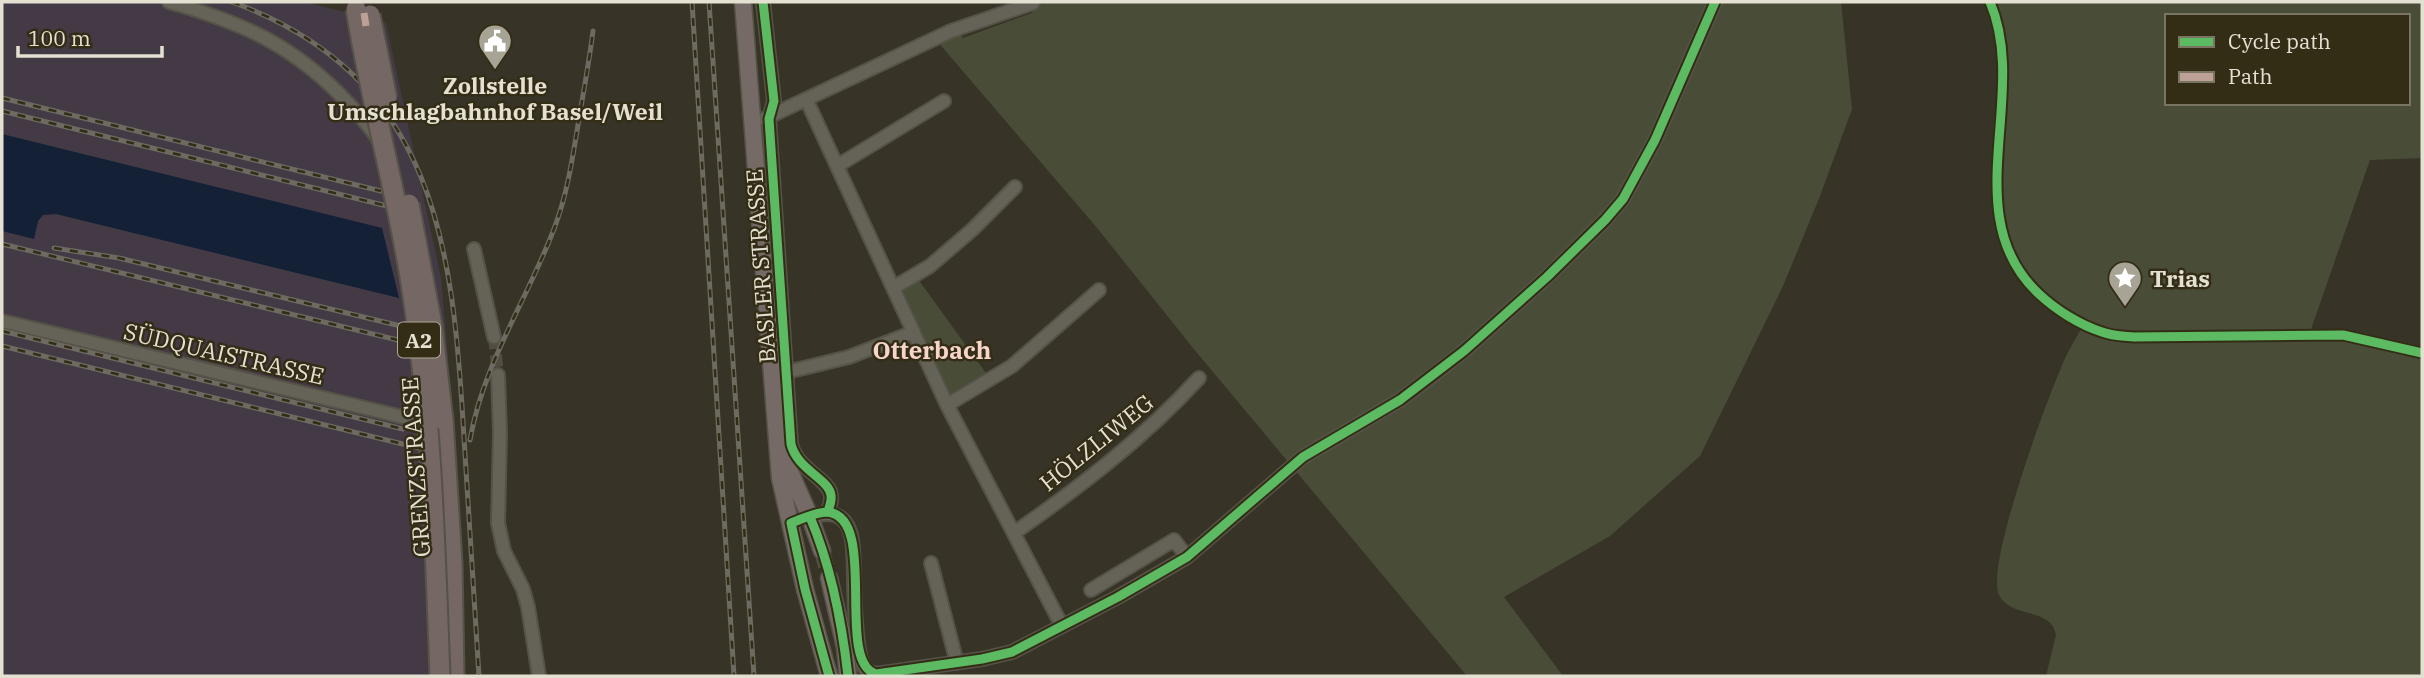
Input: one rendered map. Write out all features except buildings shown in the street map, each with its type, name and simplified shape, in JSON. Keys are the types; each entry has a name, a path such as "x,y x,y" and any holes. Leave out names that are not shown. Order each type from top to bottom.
{"highway":[{"name":"A2","path":"362,6 362,48 403,239 417,323 431,451 440,676"},
{"name":"A2","path":"362,6 419,249 437,364 452,562 454,676"}],"main road":[{"path":"743,2 761,119 774,409 780,478 805,589 829,676"},
{"path":"779,446 822,551"},
{"path":"791,523 810,517"},
{"path":"830,578 845,647 848,676"}],"street":[{"name":"GRENZSTRASSE","path":"169,2 243,26 284,48 320,75 358,114 390,161 399,186 417,269 436,425 446,676"},
{"name":"BASLER STRASSE","path":"763,2 774,101 761,119 794,454 809,472 829,488 831,495 828,512"},
{"path":"810,517 828,512 836,515 845,522 853,542 860,657 865,668 871,673 886,674 1012,652 1187,557 1303,457 1400,400 1464,351 1547,277 1605,220 1623,198 1656,140 1715,2"},
{"path":"761,119 807,101 951,31 1033,3"},
{"path":"807,101 947,405 1062,626"},
{"path":"837,166 944,102"},
{"path":"893,288 930,266 1016,187"},
{"path":"474,249 494,337"},
{"path":"947,405 1012,366 1099,290"},
{"name":"SÜDQUAISTRASSE","path":"2,321 436,425"},
{"path":"787,372 849,357 914,332"},
{"path":"498,375 498,523 504,551 519,580 528,607 539,676"},
{"name":"HÖLZLIWEG","path":"1014,533 1075,491 1117,457 1172,408 1199,378"},
{"path":"1091,590 1174,540 1187,557"},
{"path":"931,563 957,663"}],"shaded area":[{"path":"2,2 306,2 386,23 441,278 456,451 463,676 2,676"}],"green space":[{"path":"1841,2 1852,109 1783,286 1700,456 1610,536 1504,597 1563,676 1467,676 1193,348 1098,229 937,41 959,32 963,38 1032,13 1029,4"},
{"path":"1990,2 2422,2 2422,158 2370,160 2309,335 2134,337 2103,333 2049,303 2021,273 2005,246 1996,199 2003,56"},
{"path":"918,279 988,376 952,397 949,396 901,293"},
{"path":"2081,329 2119,340 2143,342 2249,338 2319,339 2389,348 2422,358 2422,676 2046,676 2056,635 2053,626 2039,616 2005,602 1999,595 1997,579 2009,520 2031,447 2063,363"}],"water":[{"path":"2,134 382,228 399,298 56,214 43,215 38,221 34,239 2,231"}],"tunnel":[{"path":"494,337 498,375"},
{"path":"822,551 829,578"}],"railway":[{"path":"232,2 300,34 353,75 393,123 421,176 440,236 452,300 459,368 479,676"},
{"path":"692,2 734,676"},
{"path":"709,2 754,676"},
{"path":"470,440 476,412 495,359 543,255 562,203 574,152 593,31"},
{"path":"2,98 381,191"},
{"path":"2,111 387,206"},
{"path":"2,244 410,343"},
{"path":"54,248 119,258 409,328"},
{"path":"2,331 403,429"},
{"path":"2,346 419,448"}],"marked path":[{"path":"364,13 366,26"}],"cycle path":[{"path":"763,2 774,101 769,119 791,444 800,461 829,490 831,500 828,512"},
{"path":"829,676 805,589 791,523 827,512 843,520 851,537 855,562 858,644 864,664 876,674 982,659 1012,652 1118,597 1187,557 1303,457 1400,400 1464,351 1547,277 1605,220 1623,199 1655,140 1715,2"},
{"path":"1990,2 2000,38 2003,76 1997,192 2002,229 2014,263 2046,300 2077,321 2114,335 2343,335 2422,353"},
{"path":"810,517 835,595 848,676"}],"place":[{"name":"Zollstelle Umschlagbahnhof Basel/Weil","path":"495,71"},
{"name":"Trias","path":"2125,308"}],"district":[{"name":"Otterbach","path":"932,350"}]}
